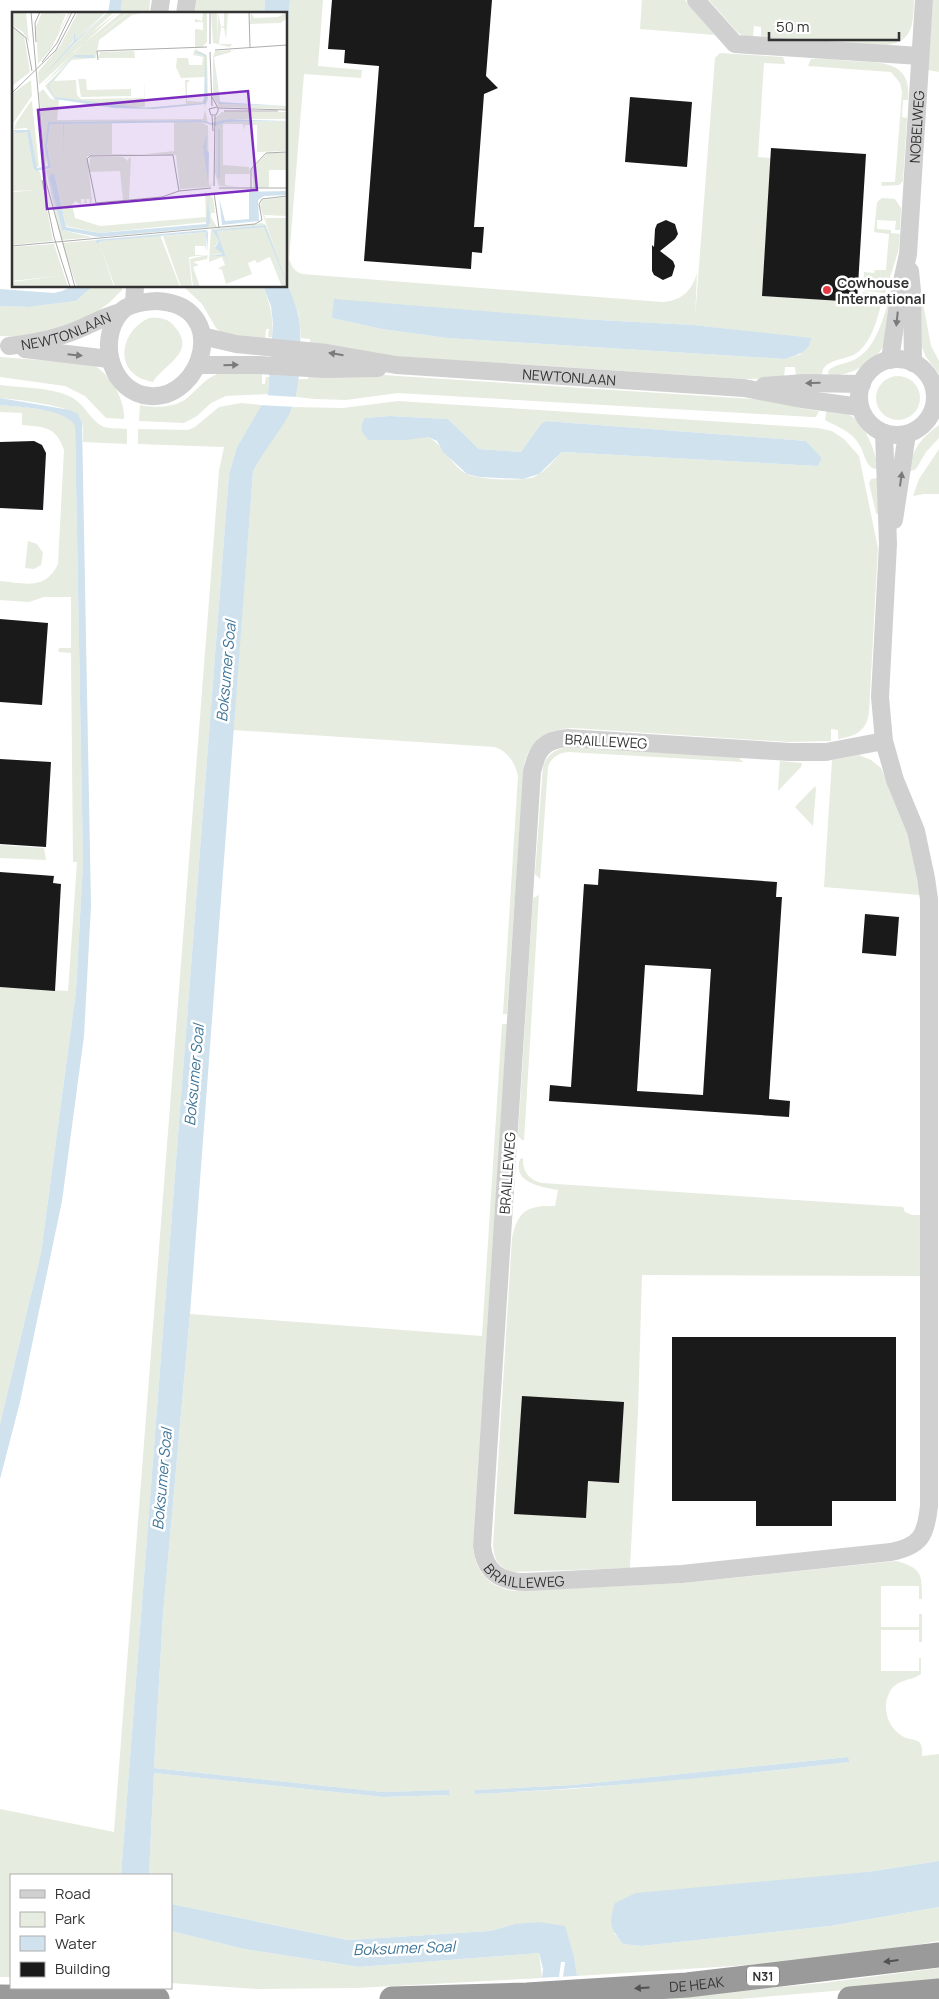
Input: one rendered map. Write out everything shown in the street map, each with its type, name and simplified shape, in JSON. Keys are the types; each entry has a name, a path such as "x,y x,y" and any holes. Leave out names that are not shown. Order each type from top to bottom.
{"highway":[{"name":"DE HEAK","path":"392,1999 527,1995 687,1985 939,1956"},
{"path":"850,1999 939,1991"},
{"path":"0,1997 157,1999"}],"street":[{"path":"696,0 734,44 920,56"},
{"name":"NOBELWEG","path":"890,360 900,291 908,254 924,0"},
{"name":"NOBELWEG","path":"908,254 912,291 912,362"},
{"path":"127,308 164,302 190,311 198,325 202,336 202,346 198,365 190,377 170,393 151,396 130,390 115,372 109,359 108,346 111,332 127,308 134,288"},
{"name":"NEWTONLAAN","path":"5,346 45,341 127,308"},
{"name":"NEWTONLAAN","path":"202,336 236,344 265,356"},
{"name":"NEWTONLAAN","path":"5,346 109,359"},
{"name":"NEWTONLAAN","path":"198,365 265,356 309,359 367,359 396,365 744,388 802,399 860,406"},
{"path":"890,360 912,362 922,368 937,389 936,410 919,429 896,436 884,433 873,427 865,418 860,406 859,395 862,384 868,373 890,360"},
{"name":"NEWTONLAAN","path":"744,388 798,384 862,384"},
{"name":"BRAILLEWEG","path":"884,433 888,544 880,698 884,741 895,780 916,831 929,899 929,1506 927,1526 920,1539 906,1549 891,1552 682,1574 526,1582 506,1580 492,1571 487,1564 483,1556 482,1546 534,761 543,746 550,741 568,738 790,752 826,752 884,741"},
{"name":"BRAILLEWEG","path":"888,544 898,500 907,434"}],"green space":[{"path":"122,0 150,0 149,12 121,12"},
{"path":"192,0 265,0 264,12 191,12"},
{"path":"290,0 323,0 318,66 362,70 361,78 304,74 289,259 297,272 302,274 662,302 675,300 685,294 692,285 697,273 695,318 715,58 720,53 783,57 785,64 764,63 758,157 771,158 762,296 861,302 863,292 884,295 872,333 858,352 830,363 823,370 822,375 796,377 795,367 785,367 784,378 747,379 392,356 310,344 310,339 301,338 299,315 288,287 288,20","holes":["332,318 581,319 693,325 745,331 802,354 785,359 447,338 382,329"]},
{"path":"642,0 685,0 715,35 640,29"},
{"path":"709,0 914,0 912,24 907,36 895,43 886,45 761,37 761,27 754,26 753,37 745,37 738,33"},
{"path":"933,0 939,0 939,72 928,70"},
{"path":"811,59 883,63 899,70 905,77 908,87 908,100 903,100 902,117 907,118 903,181 899,185 882,186 881,184 882,182 895,182 902,92 900,83 891,72 808,66"},
{"path":"882,198 895,199 901,208 900,230 895,230 896,221 877,220 877,229 891,230 891,233 900,234 898,252 885,293 863,291 864,272 874,273 875,270 886,270 889,234 874,232 877,202"},
{"path":"894,281 885,344 874,358 861,368 846,374 829,376 828,371 831,368 855,359 866,351 882,322"},
{"path":"919,282 931,346 939,361 939,374 926,357 921,345"},
{"path":"91,288 122,288 110,302 89,318 27,337 0,336 0,306 29,307 76,301"},
{"path":"185,288 264,288 271,311 272,337 268,337 269,329 266,329 265,340 221,332 216,328 202,304"},
{"path":"149,318 169,321 180,335 182,343 177,357 153,382 140,378 131,372 126,363 124,353 131,333 138,325"},
{"path":"0,357 92,364 105,374 115,387 122,403 124,419 106,418 85,396 65,386 0,377"},
{"path":"220,373 262,373 262,384 265,384 266,377 269,377 268,394 226,396 211,403 197,416 184,423 139,421 140,405 158,407 170,406 181,402 206,381"},
{"path":"308,375 383,375 783,401 800,404 799,408 819,411 816,417 812,417 398,393 346,400 296,397 298,379 308,379"},
{"path":"898,376 910,380 916,386 920,398 916,410 910,416 898,420 886,416 880,410 876,398 880,386 886,380"},
{"path":"0,385 44,389 69,396 75,399 95,421 104,427 127,429 127,444 83,442 82,422 74,412 42,404 0,398"},
{"path":"398,401 818,428 832,431 844,439 859,456 878,548 869,712 866,724 855,734 838,739 838,730 831,729 831,741 789,742 573,728 556,731 541,738 530,749 524,765 507,1014 503,1014 518,776 513,762 507,755 494,747 233,730 253,472 293,407 343,408","holes":["389,416 448,419 479,449 521,452 541,424 546,421 806,441 822,458 818,466 562,452 547,468 536,476 512,480 491,479 467,474 428,437 365,418"]},
{"path":"241,403 262,405 237,447 229,474 121,1874 10,1874 10,1977 0,1977 0,1809 114,1832 219,471 224,447 138,444 138,429 188,430 195,427 219,407"},
{"path":"0,405 41,409 62,415 70,419 75,425 83,862 76,991 41,1253 0,1424 0,987 68,991 77,862 73,862 71,653 59,652 58,650 60,648 71,648 71,597 44,597 29,602 0,600 0,581 26,584 41,582 53,573 58,564 64,450 61,442 53,432 43,427 22,425 22,413 0,412"},
{"path":"827,408 846,413 864,429 872,445 878,469 874,469 868,464 860,446 853,437 845,430 825,420"},
{"path":"939,425 939,438 926,452 916,469 909,472 912,457 918,445"},
{"path":"939,449 939,494 913,496 919,479"},
{"path":"877,478 879,515 876,513 869,483 871,479"},
{"path":"28,541 37,544 43,553 41,565 34,569 25,568"},
{"path":"568,747 738,757 743,762 568,752 558,755 551,761 548,767 540,879 535,874 543,766 552,753"},
{"path":"859,755 871,760 881,768 908,833 920,895 824,887 832,760"},
{"path":"780,761 802,763 801,767 778,791"},
{"path":"815,786 816,789 813,826 795,807"},
{"path":"0,845 44,848 46,860 0,858"},
{"path":"539,895 524,1140 522,1140 518,1136 533,898"},
{"path":"502,1024 507,1024 473,1547 477,1564 485,1577 497,1586 514,1591 683,1583 896,1561 911,1566 916,1570 919,1573 922,1584 922,1599 919,1599 919,1586 881,1586 881,1627 919,1627 919,1614 922,1614 922,1642 919,1642 919,1630 881,1630 881,1671 919,1671 919,1658 921,1658 921,1674 900,1682 893,1687 889,1693 886,1707 889,1721 893,1728 904,1737 919,1742 922,1747 922,1756 939,1754 939,1861 867,1872 614,1933 623,1944 641,1946 830,1926 939,1907 939,1941 826,1960 577,1976 574,1956 564,1926 515,1924 490,1931 348,1940 172,1904 172,1874 149,1874 154,1773 383,1797 450,1795 449,1790 383,1792 154,1768 163,1615 190,1314 482,1336","holes":["848,1757 848,1762 573,1789 474,1794 475,1790 573,1785"]},
{"path":"523,1158 527,1174 533,1180 542,1183 903,1207 905,1212 912,1215 920,1215 920,1276 642,1275 638,1412 630,1568 511,1572 500,1565 495,1555 493,1546 512,1238 517,1221 521,1215 531,1208 555,1206 558,1190 537,1185 524,1179 520,1174 519,1167 520,1159"},
{"path":"172,1931 244,1949 359,1967 539,1953 542,1978 357,1988 257,1989 172,1983"},
{"path":"939,1968 939,1982 739,1999 647,1999 823,1983"}],"water":[{"path":"110,0 122,0 121,12 108,12"},
{"path":"265,0 290,0 288,20 288,12 264,12"},
{"name":"Boksumer Soal","path":"288,287 300,322 299,375 293,406 253,472 190,1314 163,1615 154,1768 383,1792 449,1790 450,1795 383,1797 154,1773 149,1874 121,1874 229,474 237,447 268,394 273,324 271,306 264,288"},
{"path":"69,288 91,288 76,301 29,307 0,306 0,289 54,293"},
{"path":"334,299 581,319 693,325 811,338 805,350 785,359 447,338 382,329 332,318"},
{"path":"0,398 70,410 78,414 82,422 91,906 84,1036 62,1201 20,1402 0,1479 0,1424 41,1253 76,991 83,862 75,426 62,415 52,412 0,405"},
{"path":"389,416 448,419 479,449 521,452 541,424 546,421 806,441 822,458 818,466 562,452 539,474 523,479 479,477 467,474 443,452 437,441 428,437 406,440 369,440 364,435 362,424 365,418"},
{"path":"848,1757 849,1762 709,1777 568,1789 474,1794 475,1790 573,1785"},
{"path":"939,1861 939,1907 830,1926 641,1946 623,1944 613,1929 611,1920 615,1903 636,1893 867,1872"},
{"name":"Boksumer Soal","path":"172,1904 348,1940 490,1931 515,1924 539,1922 565,1926 574,1956 577,1976 542,1978 543,1969 539,1953 359,1967 244,1949 172,1931"}],"pier":[{"path":"264,395 299,397 296,407 259,405"},
{"path":"561,1962 565,1962 563,1977 580,1976 579,1978 565,1979 564,1989 541,1999 540,1978 559,1977"}],"building":[{"path":"332,0 492,0 486,76 498,88 484,94 474,227 484,227 482,253 472,252 471,269 364,261 379,66 344,63 345,50 328,49"},
{"path":"630,97 692,102 687,167 625,162"},
{"path":"771,148 866,154 857,302 762,296"},
{"path":"666,220 675,224 678,234 675,239 660,251 673,261 675,266 672,276 663,280 654,275 652,271 652,245 654,247 657,224"},
{"path":"34,441 42,445 46,453 43,510 0,508 0,442"},
{"path":"0,619 48,623 42,705 0,702"},
{"path":"0,759 51,762 46,847 0,844"},
{"path":"599,869 777,882 776,897 782,897 769,1099 790,1101 789,1117 549,1101 550,1085 571,1087 584,884 598,885","holes":["645,965 711,969 703,1095 637,1091"]},
{"path":"0,872 54,876 53,883 61,884 55,991 0,987"},
{"path":"865,914 899,917 896,956 862,953"},
{"path":"672,1337 896,1337 896,1501 832,1501 832,1526 756,1526 756,1501 672,1501"},
{"path":"522,1396 624,1402 619,1483 588,1481 586,1518 514,1514"}],"place":[{"name":"Cowhouse International","path":"827,290"}]}
